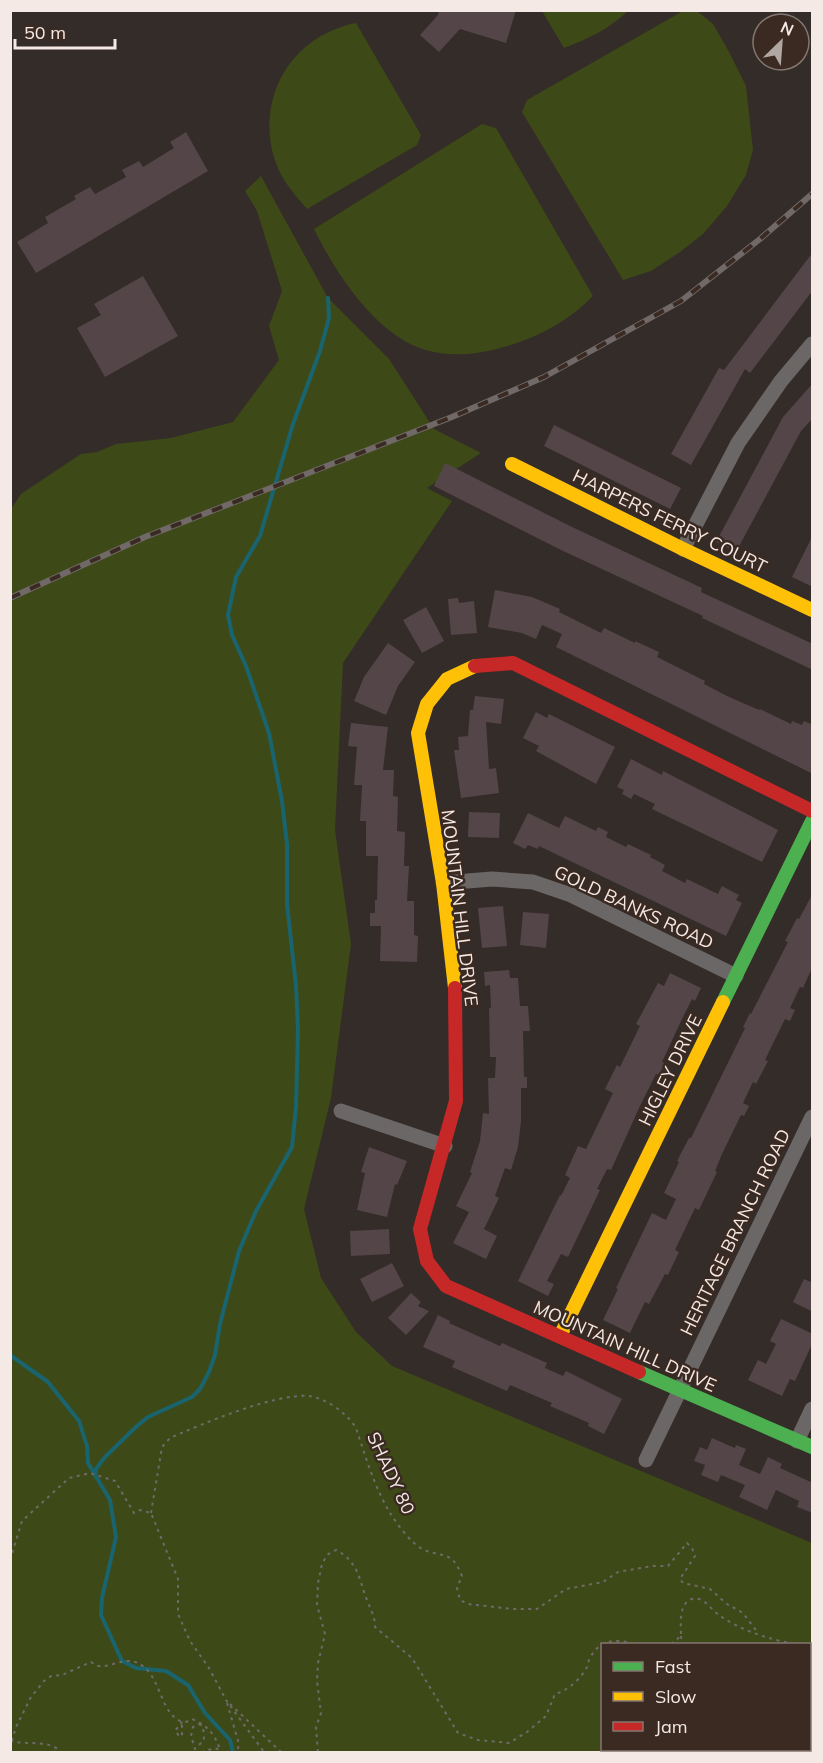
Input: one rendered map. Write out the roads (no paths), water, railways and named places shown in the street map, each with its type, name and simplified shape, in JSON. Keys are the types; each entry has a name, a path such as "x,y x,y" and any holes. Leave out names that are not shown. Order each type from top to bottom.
{"street":[{"path":"683,549 738,443 781,381 813,344"},
{"name":"HARPERS FERRY COURT","path":"512,464 683,549 813,610"},
{"name":"MOUNTAIN HILL DRIVE","path":"813,811 513,663 476,665 447,680 427,704 418,733 455,981 456,1036 456,1101 420,1229 427,1261 446,1287 680,1391 813,1447"},
{"name":"HIGLEY DRIVE","path":"560,1336 813,821"},
{"name":"GOLD BANKS ROAD","path":"442,883 492,879 533,882 571,895 736,976"},
{"path":"340,1111 445,1146"},
{"name":"HERITAGE BRANCH ROAD","path":"646,1461 813,1117"},
{"path":"797,1440 813,1409"}],"waterway":[{"path":"95,1476 96,1469 105,1457 137,1426 148,1417 192,1397 200,1389 215,1355 220,1324 239,1251 256,1211 292,1147 296,1107 298,1029 287,904 287,844 282,801 269,733 246,666 232,635 228,615 236,577 260,536 293,424 320,351 329,318 328,298"},
{"path":"10,1355 48,1382 79,1421 87,1446 88,1463 110,1500 116,1537 102,1598 101,1615 122,1661 136,1668 166,1671 188,1685 205,1713 230,1740 233,1752"}],"railway":[{"path":"10,598 145,537 452,417 544,377 681,301 760,239 812,194"}]}
